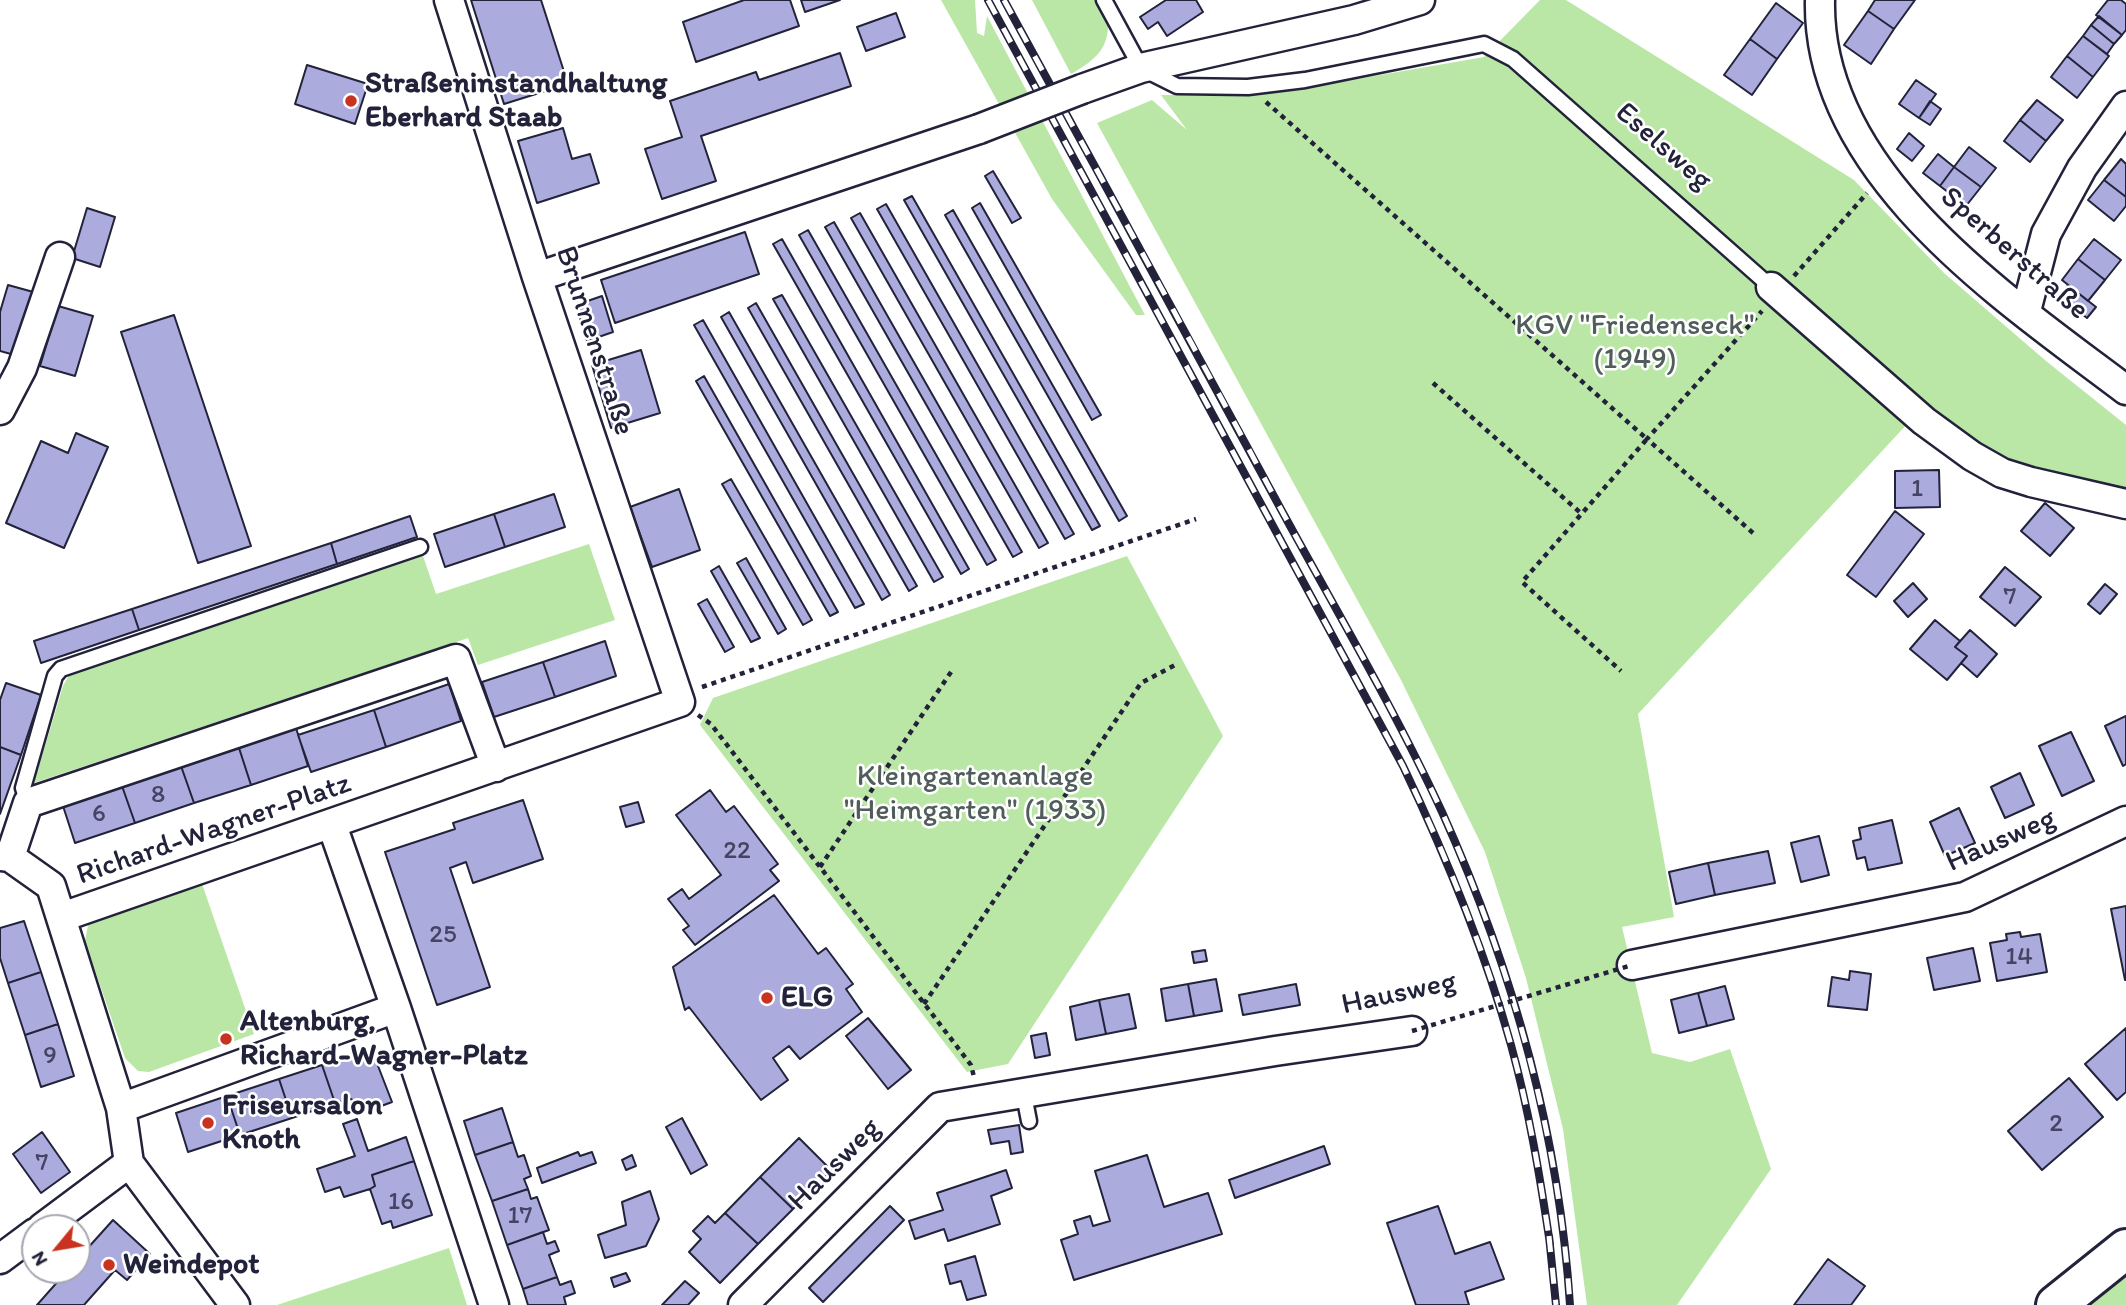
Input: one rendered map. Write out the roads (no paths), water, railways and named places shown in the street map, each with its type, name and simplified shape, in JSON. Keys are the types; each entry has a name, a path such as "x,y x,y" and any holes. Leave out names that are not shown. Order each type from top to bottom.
{"street":[{"name":"Brunnenstraße","path":"449,0 537,277 679,699"},
{"path":"537,277 979,129 1141,68 1354,20 1420,0"},
{"name":"Sperberstraße","path":"1820,0 1830,76 1850,127 1881,176 1951,252 2126,390"},
{"path":"2026,311 2046,234 2082,168 2126,106"},
{"path":"0,411 22,368 60,257"},
{"name":"Eselsweg","path":"1771,287 1924,421 1972,456 2002,472 2031,482 2126,504"},
{"path":"62,917 51,886 5,856 28,803 456,659 496,767"},
{"name":"Richard-Wagner-Platz","path":"129,1163 121,1108 62,917 332,825 679,699"},
{"name":"Hausweg","path":"1632,965 1965,897 2126,821"},
{"path":"332,825 396,1008 494,1305"},
{"path":"121,1108 396,1008"},
{"name":"Hausweg","path":"743,1305 940,1107 979,1102 1027,1108 1275,1051 1412,1031"},
{"path":"61,1214 129,1163 236,1305"},
{"path":"2056,1305 2126,1249"}],"lane":[{"path":"1104,0 1141,68"},
{"name":"Eselsweg","path":"1141,68 1177,86 1248,87 1351,71 1452,48 1483,44 1513,59 1771,287"},
{"path":"28,803 23,788 55,676 61,668 420,547"}],"railway":[{"path":"988,0 1419,800 1463,903 1500,1009 1529,1119 1550,1244"},
{"path":"1004,0 1385,699 1442,812 1490,931 1528,1053 1555,1178 1570,1305"},
{"path":"1549,1236 1556,1305"}],"place":[{"name":"Straßeninstandhaltung Eberhard Staab","path":"351,101"},
{"name":"ELG","path":"767,998"},
{"name":"Altenburg, Richard-Wagner-Platz","path":"226,1039"},
{"name":"Friseursalon Knoth","path":"208,1123"},
{"name":"Weindepot","path":"109,1265"}],"park label":[{"name":"KGV \"Friedenseck\" (1949)","path":"1635,343"},
{"name":"Kleingartenanlage \"Heimgarten\" (1933)","path":"975,794"}]}
